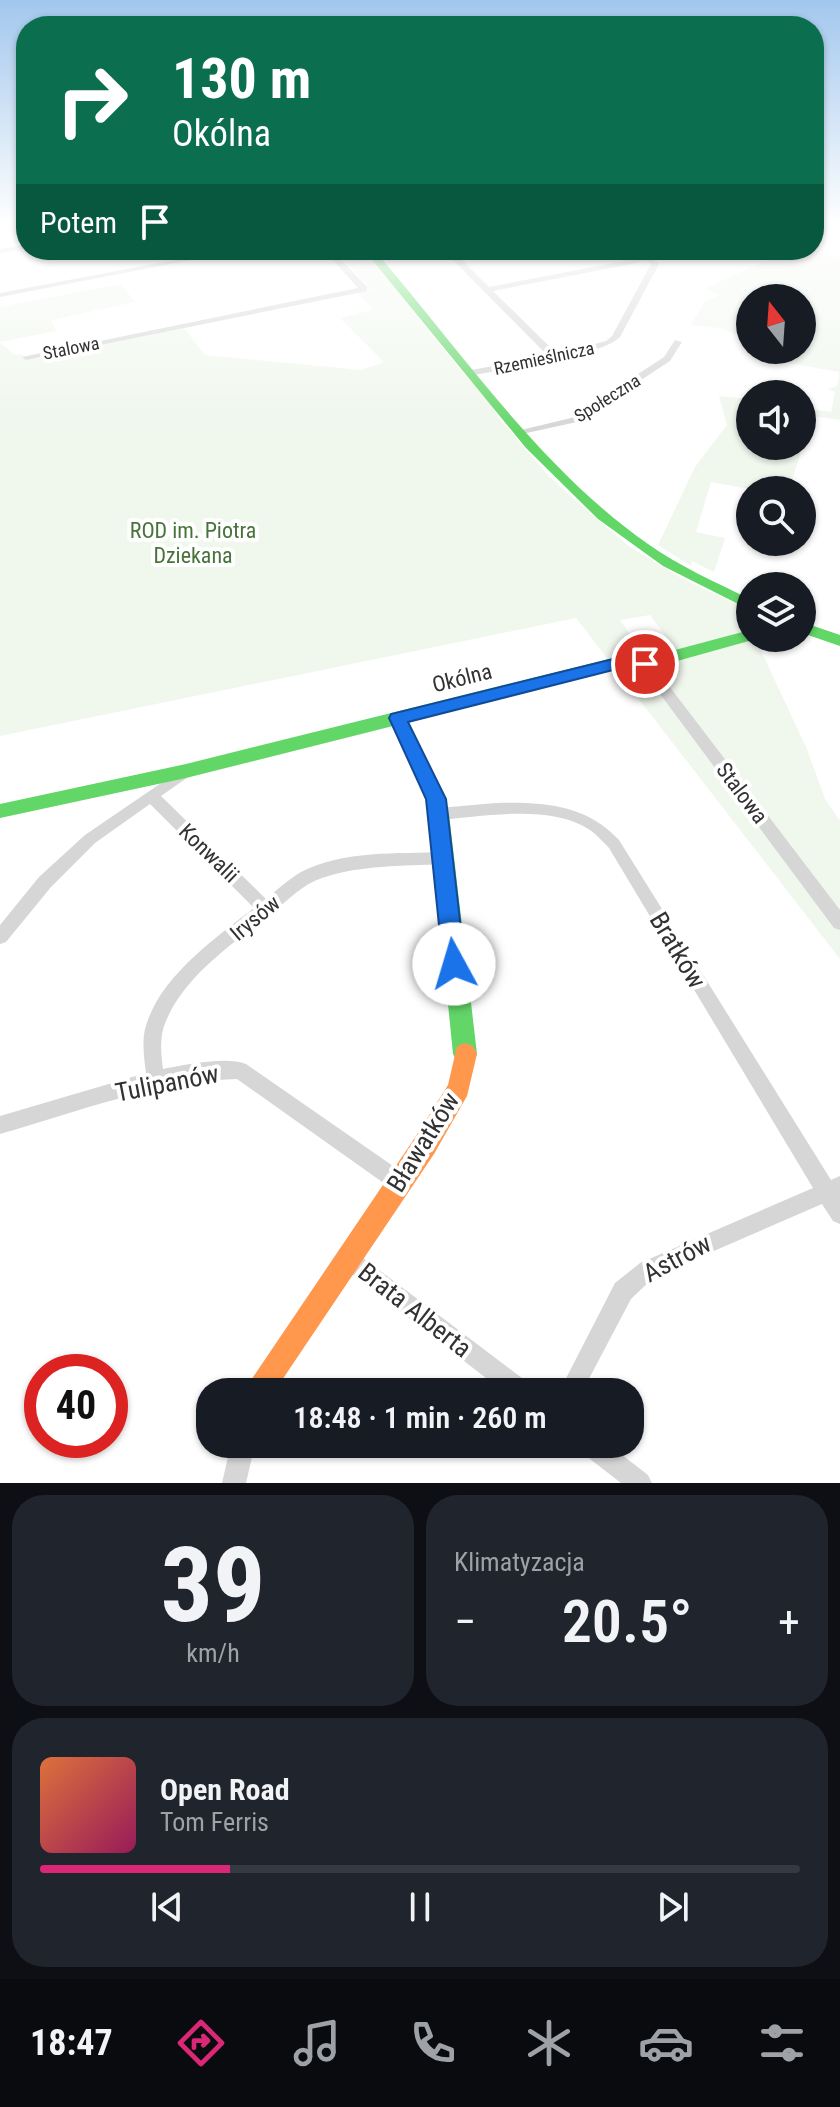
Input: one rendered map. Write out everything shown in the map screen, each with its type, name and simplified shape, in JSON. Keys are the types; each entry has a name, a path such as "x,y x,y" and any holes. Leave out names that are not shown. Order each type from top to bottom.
{"street":[{"name":"Stalowa","path":"26,357 338,294"},
{"path":"407,294 578,494 631,539 736,597"},
{"path":"492,294 555,357"},
{"name":"Rzemieślnicza","path":"474,372 597,348 616,337 639,294"},
{"name":"Społeczna","path":"522,431 574,420 667,359 678,342"},
{"path":"816,632 840,641"},
{"name":"Okólna","path":"0,811 186,771 613,664 645,664 736,639"},
{"name":"Stalowa","path":"645,664 840,923"},
{"name":"Bławatków","path":"266,1378 459,1088 465,1052 439,814 436,799 398,718"},
{"name":"Okólna","path":"0,937 45,882 90,839 186,771"},
{"name":"Konwalii","path":"152,797 266,909"},
{"name":"Bratków","path":"439,814 536,809 568,815 592,823 602,831 614,844 833,1189 840,1214"},
{"name":"Irysów","path":"156,1081 151,1048 157,1019 182,980 306,877 324,869 357,863 443,858"},
{"name":"Tulipanów","path":"0,1125 207,1069 240,1070 399,1182"},
{"name":"Astrów","path":"577,1378 623,1291 647,1270 833,1189"},
{"name":"Brata Alberta","path":"347,1258 504,1378"},
{"path":"234,1483 240,1458"},
{"path":"607,1458 640,1483"}],"green space":[{"path":"67,294 129,294 135,302 51,320 56,331 0,342 0,307"},
{"name":"ROD im. Piotra Dziekana","path":"359,294 399,294 460,370 490,401 497,416 546,473 575,500 630,547 683,579 736,604 736,652 762,652 807,749 825,799 840,821 840,959 576,618 0,736 0,343 14,354 37,358 184,328 205,355 361,370 384,362 340,318 373,310","holes":["650,615 672,645 644,654 620,620"]},
{"path":"718,294 736,294 736,335 720,328 691,325 705,301"},
{"path":"816,294 840,294 840,420 816,417 816,410 831,412 835,392 828,389 837,386 839,372 794,364 816,364"},
{"path":"719,396 736,398 736,460 798,460 793,476 736,476 736,487 711,482 696,532 725,538 714,572 692,561 691,566 658,545 695,467 727,425"}],"traffic: fast":[{"path":"407,294 498,407 566,482 642,547 681,571 736,598"},
{"path":"816,632 840,641"},
{"path":"0,811 186,771 613,664 645,664 736,639"},
{"path":"398,718 436,799 439,814 465,1054"}],"traffic: slow":[{"path":"267,1378 425,1145 459,1088 465,1054"}],"route":[{"path":"454,964 436,799 398,718 613,664 645,664"}]}
